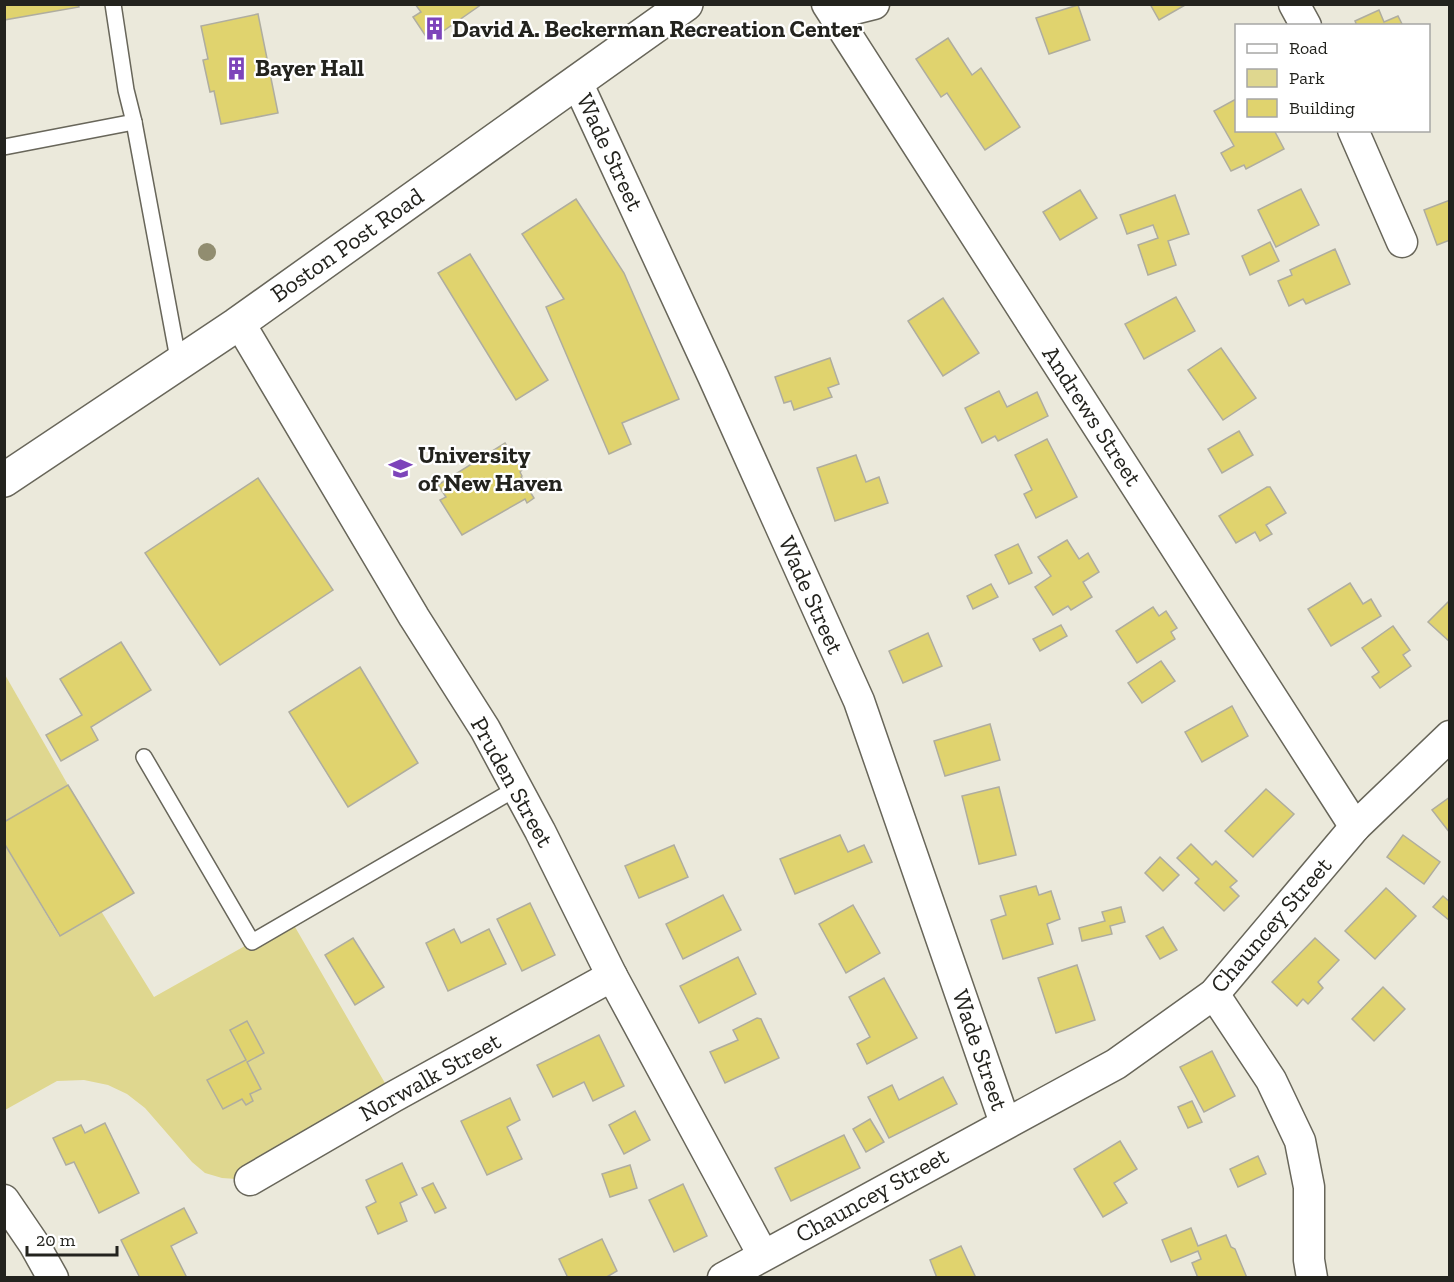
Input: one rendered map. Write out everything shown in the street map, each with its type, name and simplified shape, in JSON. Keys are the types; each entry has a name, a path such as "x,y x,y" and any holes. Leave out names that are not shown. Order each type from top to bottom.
{"main road":[{"name":"Boston Post Road","path":"4,480 239,322 686,4"}],"street":[{"path":"831,9 873,4"},
{"path":"1294,4 1305,24"},
{"name":"Andrews Street","path":"831,9 1355,827"},
{"name":"Wade Street","path":"577,82 709,365 859,701 1005,1124"},
{"path":"1354,132 1402,242"},
{"name":"Pruden Street","path":"239,322 414,617 485,729 612,976 763,1255"},
{"name":"Chauncey Street","path":"723,1278 1116,1064 1214,994 1355,827 1449,736"},
{"name":"Norwalk Street","path":"250,1180 393,1097 612,976"},
{"path":"1214,994 1271,1080 1300,1141 1309,1187 1309,1260 1312,1278"},
{"path":"4,1200 34,1244 53,1278"}],"lane":[{"path":"113,4 126,90 134,122 178,364"},
{"path":"4,147 134,122"},
{"path":"144,757 252,942 517,788"}],"green space":[{"path":"4,673 68,785 5,822 4,822"},
{"path":"4,843 59,936 101,911 154,997 291,920 393,1097 250,1180 222,1178 205,1173 192,1162 145,1108 127,1094 108,1085 84,1080 57,1081 5,1110"}],"building":[{"path":"4,4 78,4 79,7 4,20"},
{"name":"David A. Beckerman Recreation Center","path":"415,4 482,4 429,41 413,17 421,12"},
{"path":"1150,4 1187,4 1159,20"},
{"path":"1078,5 1090,40 1049,54 1036,18"},
{"path":"1379,10 1384,22 1398,16 1402,24 1356,24 1355,21"},
{"name":"Bayer Hall","path":"258,14 278,113 221,124 214,91 210,92 203,60 208,59 201,26"},
{"path":"948,38 972,75 981,68 1020,127 985,150 947,93 941,97 916,59"},
{"path":"1235,100 1235,132 1275,132 1284,149 1246,169 1244,165 1231,171 1221,153 1234,146 1214,111"},
{"path":"1301,189 1319,225 1276,247 1258,210"},
{"path":"1080,190 1097,218 1060,240 1043,212"},
{"path":"1175,195 1189,234 1168,241 1176,265 1148,275 1138,245 1158,238 1153,225 1127,234 1120,215"},
{"path":"576,199 624,273 679,399 622,423 631,444 609,454 546,307 564,299 522,234"},
{"path":"1450,200 1450,240 1437,245 1424,210"},
{"path":"1270,242 1279,261 1250,275 1242,256"},
{"path":"1335,249 1350,284 1306,304 1303,299 1289,306 1278,281 1292,275 1290,270"},
{"path":"470,254 548,380 516,400 438,273"},
{"path":"1176,297 1195,331 1144,359 1125,324"},
{"path":"943,298 979,353 943,376 908,321"},
{"path":"1221,348 1256,398 1223,420 1188,370"},
{"path":"830,358 839,384 828,388 832,397 794,410 791,401 784,403 775,377"},
{"path":"999,391 1007,407 1037,392 1048,416 998,441 995,436 982,443 965,408"},
{"path":"1239,431 1253,455 1222,473 1208,449"},
{"path":"1047,439 1077,497 1036,518 1024,494 1032,490 1015,455"},
{"path":"505,443 522,470 521,477 534,498 527,503 525,499 462,535 440,500 446,497 438,485"},
{"path":"856,455 866,482 879,477 888,503 835,521 817,468"},
{"path":"258,478 333,590 220,665 145,553"},
{"path":"1270,487 1286,513 1266,525 1272,534 1260,541 1255,532 1236,543 1219,516"},
{"path":"1067,540 1079,559 1088,553 1099,572 1083,582 1092,597 1071,610 1068,606 1053,615 1035,587 1051,576 1038,557"},
{"path":"1018,544 1032,573 1009,584 995,555"},
{"path":"1350,583 1363,604 1371,599 1381,616 1331,646 1308,609"},
{"path":"991,584 998,597 973,609 967,596"},
{"path":"1450,600 1450,642 1428,622"},
{"path":"1153,607 1159,616 1166,611 1177,628 1171,632 1175,639 1137,663 1116,631"},
{"path":"1061,625 1067,636 1040,651 1033,639"},
{"path":"1393,626 1410,650 1403,655 1411,666 1380,688 1372,677 1379,672 1362,648"},
{"path":"928,633 942,666 903,683 889,651"},
{"path":"121,642 151,690 91,727 98,740 61,761 46,735 82,715 60,679"},
{"path":"1161,661 1175,681 1142,703 1128,683"},
{"path":"360,667 418,763 348,807 289,712"},
{"path":"1232,706 1248,736 1202,762 1185,732"},
{"path":"990,724 1000,760 945,776 934,741"},
{"path":"68,785 134,893 60,936 4,843 4,822"},
{"path":"999,787 1016,855 979,864 962,796"},
{"path":"1266,789 1294,814 1253,857 1225,831"},
{"path":"1450,797 1450,833 1432,810"},
{"path":"840,835 848,852 864,845 872,862 795,894 780,859"},
{"path":"1403,835 1440,862 1424,884 1387,857"},
{"path":"1191,844 1212,865 1216,861 1237,881 1230,887 1239,896 1224,911 1195,883 1199,879 1177,858"},
{"path":"674,845 688,877 639,898 625,866"},
{"path":"1160,857 1179,875 1163,891 1145,873"},
{"path":"1036,886 1039,895 1051,891 1060,919 1047,924 1053,944 1003,959 991,920 1006,915 1000,896"},
{"path":"1386,888 1416,916 1375,959 1345,931"},
{"path":"723,895 741,930 683,959 666,924"},
{"path":"1443,896 1450,902 1450,921 1433,907"},
{"path":"530,903 555,955 522,971 497,919"},
{"path":"853,905 880,953 846,973 819,924"},
{"path":"1121,907 1125,922 1110,926 1112,934 1082,941 1079,928 1105,921 1102,912"},
{"path":"1163,927 1177,950 1160,959 1146,936"},
{"path":"454,929 461,943 489,929 506,964 448,991 426,943"},
{"path":"353,938 384,987 355,1005 325,955"},
{"path":"1315,938 1339,960 1318,982 1323,988 1308,1004 1303,999 1297,1006 1272,982"},
{"path":"738,957 756,994 699,1023 680,986"},
{"path":"1077,965 1095,1020 1056,1033 1038,978"},
{"path":"884,978 917,1038 867,1064 857,1044 870,1037 849,997"},
{"path":"1383,987 1405,1009 1374,1041 1352,1019"},
{"path":"757,1018 761,1019 779,1058 725,1083 710,1052 738,1040 733,1030"},
{"path":"247,1021 264,1053 247,1062 261,1089 250,1094 253,1101 246,1105 242,1099 223,1109 207,1080 246,1060 230,1030"},
{"path":"599,1035 624,1086 593,1101 584,1082 553,1097 537,1065"},
{"path":"1212,1051 1235,1096 1204,1112 1180,1067"},
{"path":"943,1077 957,1104 889,1138 868,1097 892,1085 899,1100"},
{"path":"510,1098 520,1120 507,1127 522,1159 487,1175 461,1121"},
{"path":"1192,1101 1202,1122 1188,1128 1178,1107"},
{"path":"635,1111 650,1140 624,1154 609,1125"},
{"path":"870,1119 884,1142 866,1152 853,1129"},
{"path":"105,1123 139,1193 99,1213 74,1162 66,1165 53,1138 81,1125 85,1133"},
{"path":"844,1135 860,1168 791,1201 775,1168"},
{"path":"1120,1141 1137,1169 1114,1183 1127,1203 1103,1217 1074,1169"},
{"path":"1258,1156 1266,1174 1238,1187 1230,1169"},
{"path":"402,1163 417,1195 400,1203 407,1221 378,1234 366,1207 376,1202 366,1180"},
{"path":"630,1165 637,1188 610,1197 602,1174"},
{"path":"433,1183 446,1208 435,1213 422,1188"},
{"path":"683,1184 707,1236 674,1252 649,1200"},
{"path":"184,1208 197,1233 171,1246 187,1278 140,1278 121,1240"},
{"path":"1191,1228 1198,1246 1226,1235 1231,1247 1235,1249 1247,1278 1198,1278 1192,1263 1201,1259 1198,1251 1171,1262 1162,1240"},
{"path":"602,1239 617,1271 605,1278 568,1278 559,1259"},
{"path":"961,1246 976,1278 937,1278 930,1260"}],"place":[{"name":"David A. Beckerman Recreation Center","path":"434,29"},
{"name":"Bayer Hall","path":"237,68"},
{"name":"University of New Haven","path":"400,469"}]}
